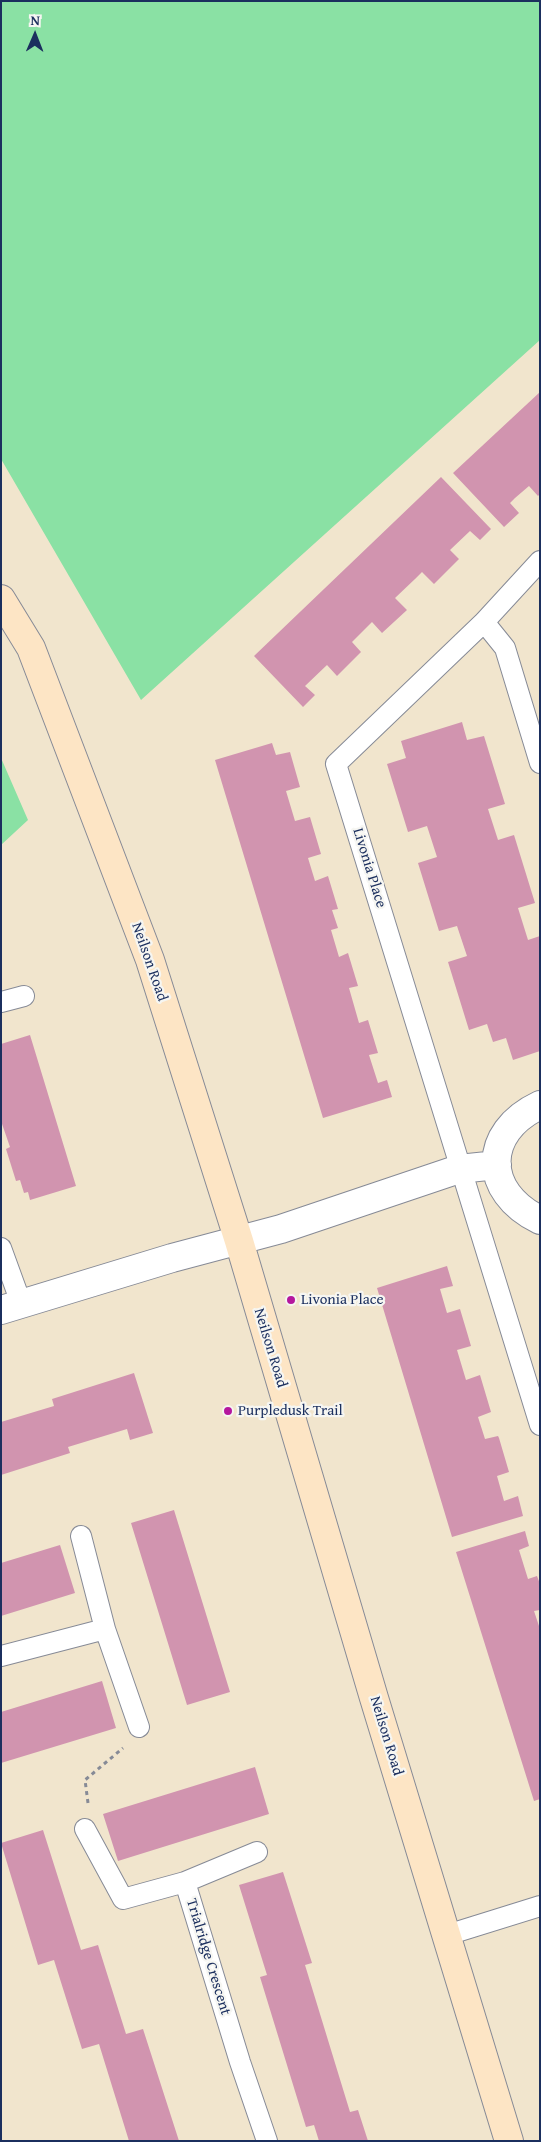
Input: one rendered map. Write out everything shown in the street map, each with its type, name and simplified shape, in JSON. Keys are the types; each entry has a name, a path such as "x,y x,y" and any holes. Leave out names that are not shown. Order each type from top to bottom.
{"main road":[{"name":"Neilson Road","path":"1,599 32,648 150,960 239,1241 374,1698 509,2141"}],"street":[{"path":"540,1105 523,1113 508,1127 499,1145 497,1165 500,1183 510,1200 523,1212 540,1220"},
{"path":"11,1306 172,1258 239,1241 459,1169 497,1165"}],"lane":[{"name":"Livonia Place","path":"540,561 484,622 336,764 459,1169 540,1425"},
{"path":"484,622 505,648 540,763"},
{"path":"1,1002 24,996"},
{"path":"1,1248 11,1306"},
{"path":"81,1536 105,1629 139,1727"},
{"path":"1,1656 105,1629"},
{"name":"Trialridge Crescent","path":"85,1829 123,1900 185,1882 240,2062 267,2141"},
{"path":"185,1882 257,1852"},
{"path":"447,1934 540,1906"}],"path":[{"path":"85,1829 88,1802 85,1780 119,1754 139,1727"}],"green space":[{"path":"1,1 540,1 540,340 141,700 1,459"},
{"path":"1,758 28,820 1,845"}],"building":[{"path":"540,392 540,494 538,496 529,486 515,498 510,503 519,513 504,527 453,473"},
{"path":"441,477 491,529 480,540 470,531 450,550 459,559 434,584 422,572 395,598 407,610 382,633 372,622 352,642 361,652 337,676 327,665 305,686 315,695 303,707 254,656"},
{"path":"462,722 467,740 484,736 505,804 488,809 498,840 514,835 535,903 518,908 528,940 540,936 540,1051 513,1060 506,1038 493,1042 487,1024 469,1030 448,962 467,956 457,926 439,931 418,863 437,857 427,826 408,832 387,764 406,758 401,741"},
{"path":"272,743 276,755 290,752 300,787 286,791 295,821 310,817 321,854 308,858 315,881 328,876 338,909 332,910 338,928 331,930 339,957 348,953 358,986 349,988 359,1023 368,1020 378,1053 369,1055 378,1083 387,1080 392,1097 323,1118 215,760"},
{"path":"30,1035 76,1186 30,1200 28,1192 24,1193 20,1180 16,1181 6,1149 10,1147 1,1121 1,1044"},
{"path":"447,1266 453,1286 440,1289 447,1313 460,1309 471,1346 457,1350 466,1380 480,1375 491,1412 478,1417 485,1439 498,1436 499,1438 509,1472 497,1476 504,1501 518,1496 523,1516 452,1537 377,1288"},
{"path":"134,1373 153,1433 130,1440 127,1429 68,1447 70,1453 1,1475 1,1422 54,1406 52,1399"},
{"path":"174,1510 230,1692 187,1705 131,1523"},
{"path":"525,1531 529,1546 519,1550 528,1579 537,1576 540,1584 540,1610 534,1611 540,1629 540,1799 534,1801 456,1552"},
{"path":"60,1545 75,1593 1,1616 1,1563"},
{"path":"102,1681 116,1728 1,1763 1,1712"},
{"path":"255,1767 269,1814 118,1861 103,1814"},
{"path":"43,1830 81,1950 98,1945 126,2034 143,2029 179,2141 129,2141 99,2044 82,2049 54,1960 38,1965 1,1843"},
{"path":"283,1872 312,1963 305,1965 350,2112 358,2110 368,2141 319,2141 314,2125 306,2127 260,1977 267,1975 239,1885"}],"place":[{"name":"Livonia Place","path":"291,1300"},
{"name":"Purpledusk Trail","path":"228,1411"}]}
